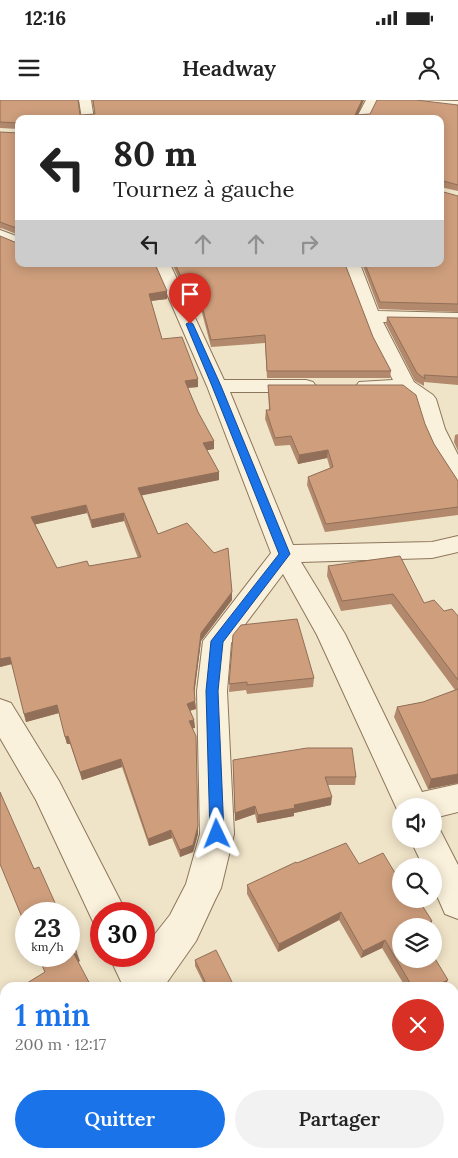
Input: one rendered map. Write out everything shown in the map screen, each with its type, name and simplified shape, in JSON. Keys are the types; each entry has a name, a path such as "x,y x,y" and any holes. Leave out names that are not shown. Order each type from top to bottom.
{"street":[{"path":"85,100 87,115"},
{"path":"364,115 372,100"},
{"path":"409,100 458,105"},
{"path":"0,235 15,241"},
{"path":"163,267 217,386 284,554 331,634 408,798"},
{"path":"353,267 383,344 406,386 426,399 429,417 444,452 458,474"},
{"path":"371,316 458,318"},
{"path":"217,386 406,386"},
{"path":"284,554 422,551 458,544"},
{"path":"138,976 183,928 204,888 217,834 212,691 217,641 284,554"},
{"path":"0,711 48,791 102,902"},
{"path":"442,802 458,798"},
{"path":"432,848 458,902"}],"building":[{"path":"0,100 78,100 80,115 15,115 15,123 0,122"},
{"path":"93,100 362,100 355,115 80,115 95,114"},
{"path":"377,100 416,100 458,105 458,185 444,181 444,115 355,115 370,114"},
{"path":"0,132 15,133 15,228 0,222"},
{"path":"444,192 458,196 458,304 380,302 366,267 444,267"},
{"path":"0,236 15,242 15,267 156,267 167,291 149,294 162,339 182,337 198,379 185,381 198,412 214,441 203,443 219,472 138,488 158,534 187,523 214,553 228,548 232,592 201,633 194,688 195,701 187,704 194,720 189,721 196,736 198,826 193,845 180,850 171,830 148,839 121,759 80,772 68,736 65,737 57,705 24,714 10,657 0,659","holes":["86,505 91,520 124,513 141,557 89,566 87,561 57,568 31,517"]},
{"path":"176,267 346,267 373,337 391,371 267,371 265,335 211,340 197,287 187,289"},
{"path":"387,317 458,318 458,377 424,375 425,379 417,373"},
{"path":"268,385 403,385 416,395 425,424 434,444 458,481 458,507 326,524 308,477 333,467 328,450 299,455 291,436 275,438 266,410 270,410"},
{"path":"400,556 424,603 434,600 444,611 452,609 458,616 458,680 393,594 342,601 328,566"},
{"path":"297,619 314,678 247,685 247,682 229,684 233,635 241,625"},
{"path":"458,689 458,774 431,779 397,707 423,702"},
{"path":"307,748 352,748 356,777 325,777 332,797 294,805 295,808 258,815 255,806 235,813 233,760"},
{"path":"0,792 34,869 39,867 55,902 16,902 0,864"},
{"path":"346,843 359,864 383,853 392,868 392,908 424,908 430,918 392,918 392,952 385,940 363,951 341,912 279,944 247,885 296,862"},
{"path":"216,950 232,982 205,982 195,960"},
{"path":"80,965 89,982 29,982 45,972 43,967 80,967"},
{"path":"401,968 441,968 448,980 444,982 410,982"}],"route":[{"path":"190,324 217,386 284,554 217,641 212,691 217,834"}]}
